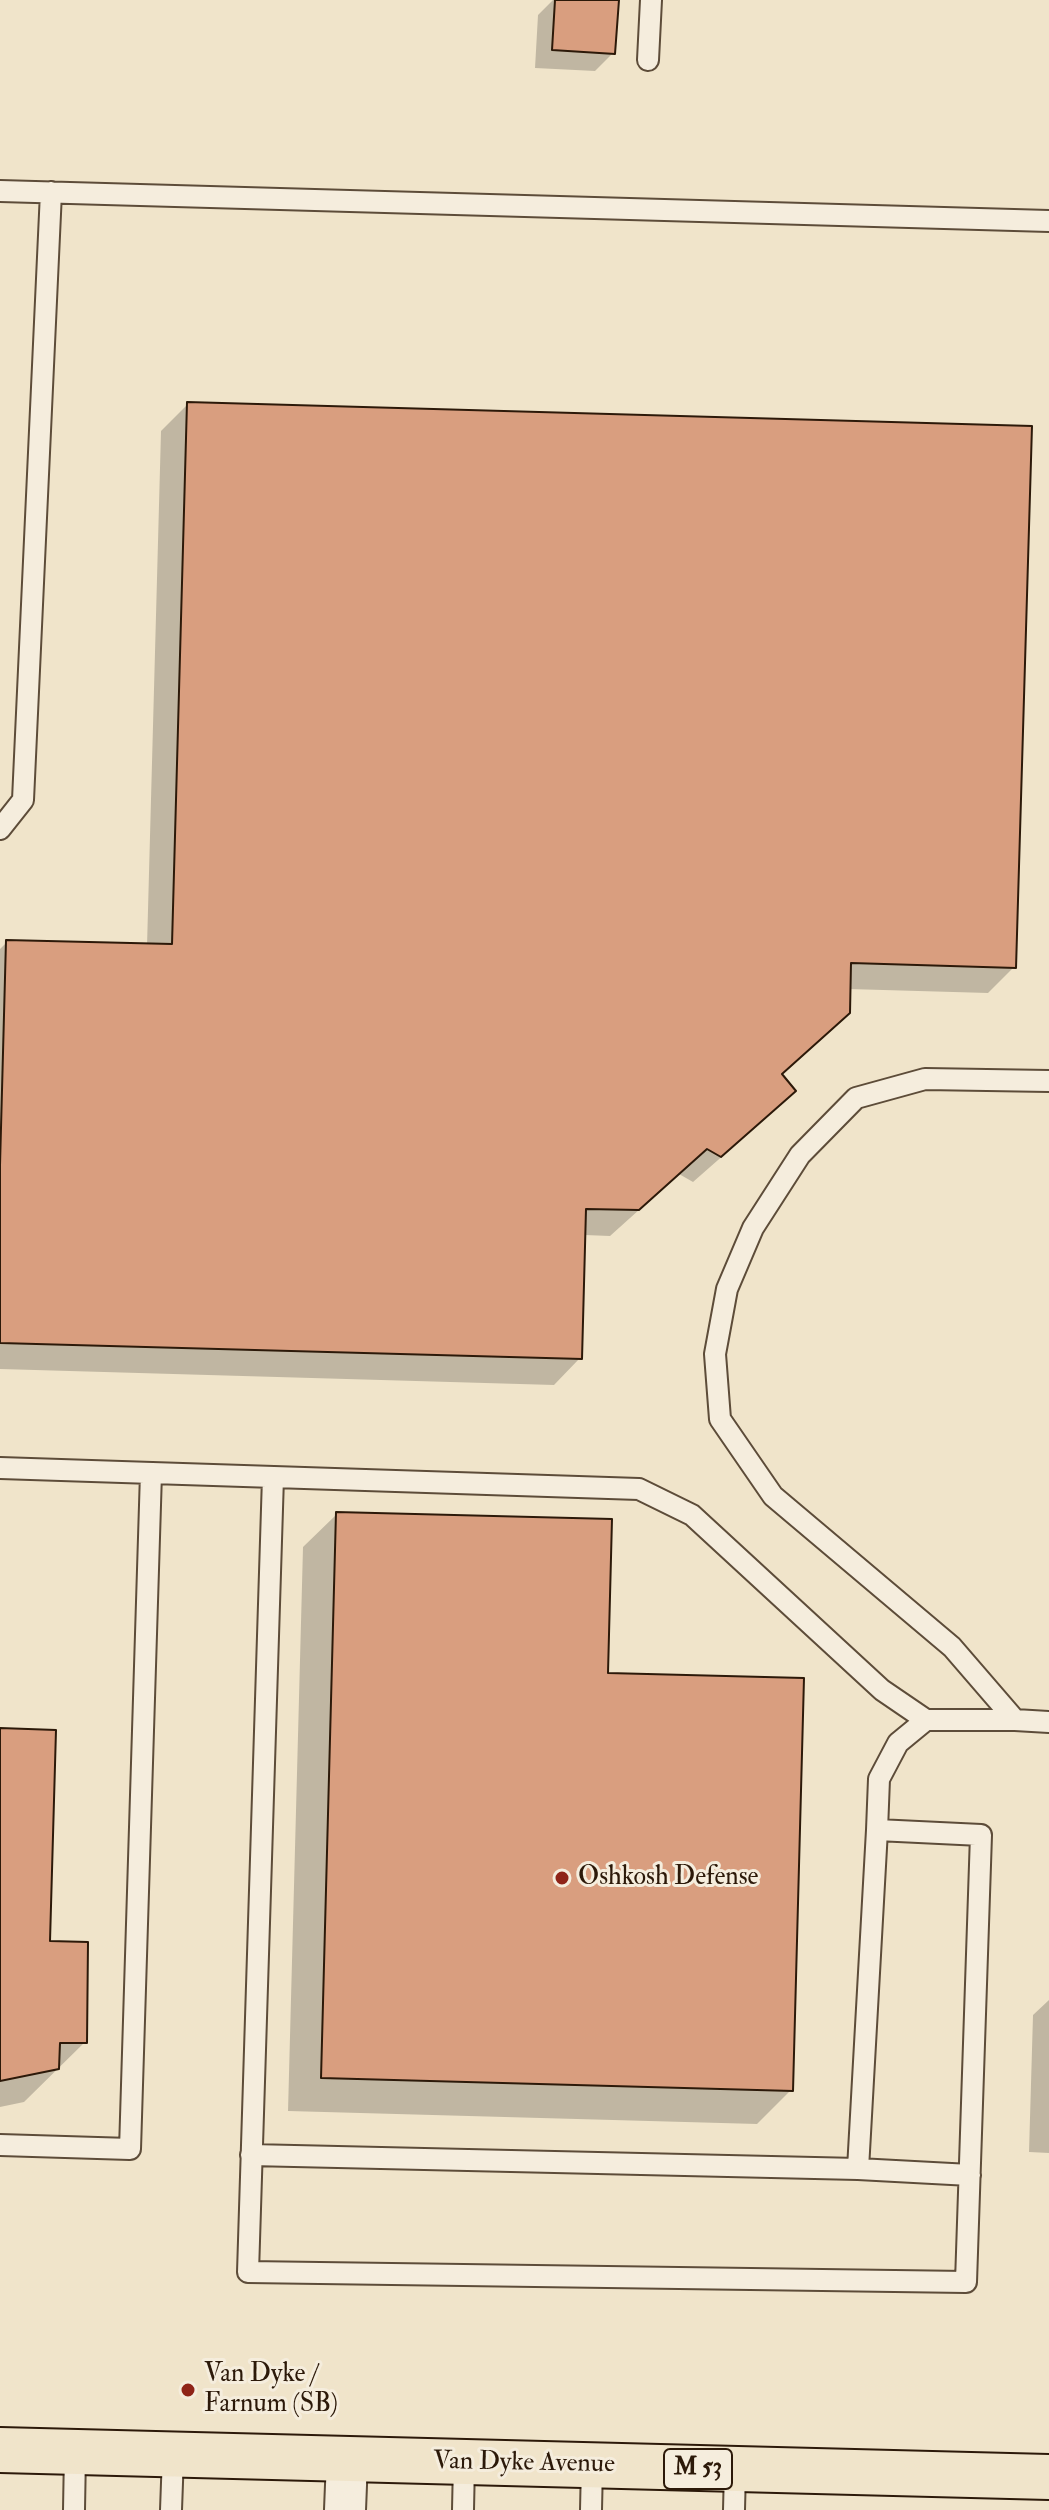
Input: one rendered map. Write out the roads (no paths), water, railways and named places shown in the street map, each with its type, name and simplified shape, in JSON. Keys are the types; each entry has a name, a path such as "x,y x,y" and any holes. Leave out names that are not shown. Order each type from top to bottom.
{"main road":[{"name":"Van Dyke Avenue","path":"0,2450 592,2465 734,2490 1049,2477"}],"street":[{"path":"345,2510 347,2460"}],"lane":[{"path":"648,60 651,0"},
{"path":"0,191 1049,221"},
{"path":"0,829 23,800 51,192"},
{"path":"1015,1720 952,1647 773,1496 720,1419 715,1354 727,1289 753,1228 800,1155 856,1098 925,1079 1049,1081"},
{"path":"0,1468 639,1489 692,1515 882,1690 926,1720 1049,1722"},
{"path":"0,2145 130,2149 151,1473"},
{"path":"273,1477 248,2272 966,2282 981,1835 877,1830"},
{"path":"858,2169 879,1779 898,1743 926,1720"},
{"path":"251,2155 858,2169 970,2175"},
{"path":"74,2510 75,2453"},
{"path":"171,2510 173,2455"},
{"path":"463,2510 464,2463"},
{"path":"591,2510 592,2465"}],"place":[{"name":"Oshkosh Defense","path":"562,1878"},
{"name":"Van Dyke / Farnum (SB)","path":"188,2390"}]}
